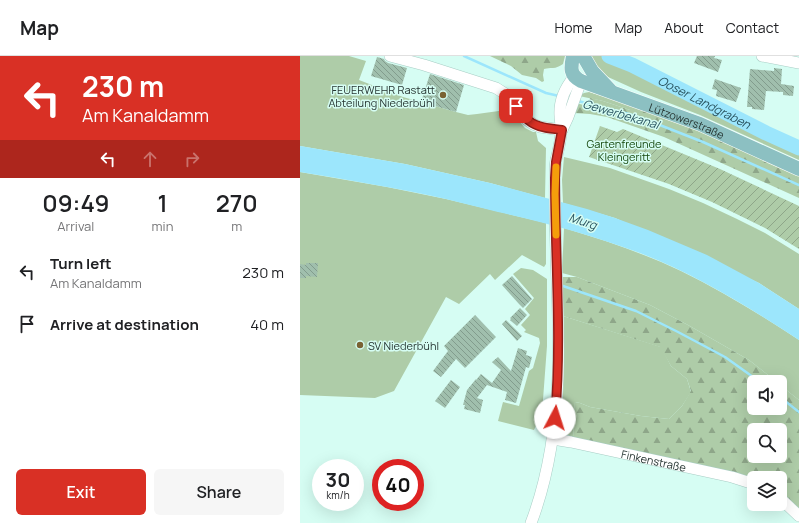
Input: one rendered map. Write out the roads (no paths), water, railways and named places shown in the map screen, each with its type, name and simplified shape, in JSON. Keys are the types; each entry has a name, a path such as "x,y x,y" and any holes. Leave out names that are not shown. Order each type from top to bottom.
{"main road":[{"path":"577,79 571,68 578,57 613,93"},
{"name":"Lützowerstraße","path":"577,79 700,124 799,168"}],"street":[{"path":"390,56 424,65 496,88 507,95 526,119 533,124 540,127 562,130"},
{"path":"762,56 796,61"},
{"path":"566,107 575,96 577,79"},
{"path":"531,523 538,504 549,459 555,418 558,374 555,194 556,162 566,107 564,92 568,84 577,79"},
{"name":"Finkenstraße","path":"552,439 732,477 747,482"},
{"path":"787,505 799,516"}],"water":[{"name":"Murg","path":"300,146 405,164 490,183 587,209 648,230 707,255 759,283 799,309 799,340 722,292 682,271 640,253 588,235 446,199 300,172"}],"waterway":[{"name":"Gewerbekanal","path":"464,56 546,93 559,96"},
{"name":"Ooser Landgraben","path":"609,56 632,65 766,133 799,148"},
{"name":"Gewerbekanal","path":"578,101 647,120 703,142 799,185"},
{"path":"563,286 636,311 725,357 750,375"},
{"path":"787,403 799,412"}],"place":[{"name":"FEUERWEHR Rastatt Abteilung Niederbühl","path":"443,95"},
{"name":"SV Niederbühl","path":"360,345"}],"park label":[{"name":"Gartenfreunde Kleingeritt","path":"624,149"}]}
